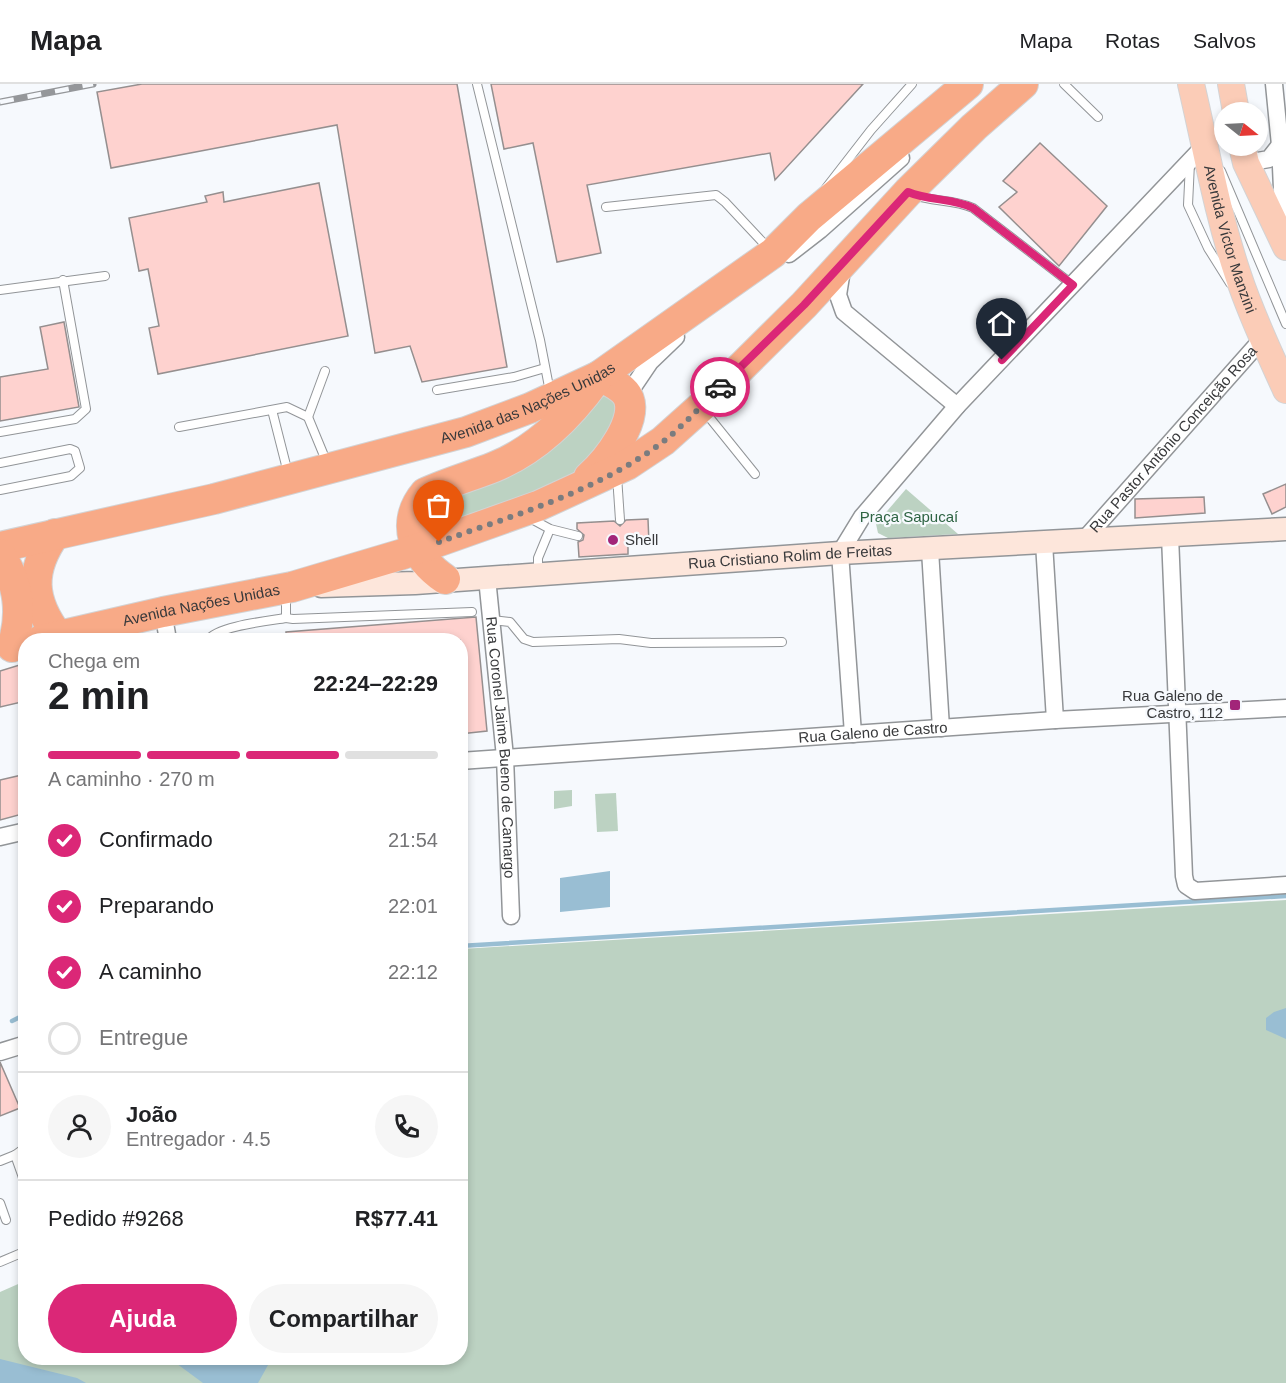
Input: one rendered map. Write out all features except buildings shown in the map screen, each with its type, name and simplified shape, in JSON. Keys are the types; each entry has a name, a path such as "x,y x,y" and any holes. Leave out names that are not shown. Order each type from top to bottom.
{"highway":[{"name":"Avenida das Nações Unidas","path":"0,548 214,499 466,432 600,376 773,253 809,217 968,84"},
{"path":"290,588 418,549 520,513 576,490 616,470 663,441 701,407 908,192 1023,84"},
{"path":"445,579 434,572 418,549 410,529 410,520 424,493 496,466 519,454 575,408 600,376 618,386 627,396 630,407 626,427 615,448 599,469 576,490"},
{"path":"48,633 35,582 43,551 55,534"},
{"path":"0,554 9,567 20,610 12,647"},
{"name":"Avenida Nações Unidas","path":"71,633 163,612 290,588"}],"main road":[{"name":"Avenida Víctor Manzini","path":"1191,84 1197,154 1258,327 1286,390"},
{"path":"1231,84 1234,102"},
{"path":"1245,156 1285,245"}],"street":[{"path":"627,396 663,347 820,230 985,84"},
{"path":"1274,84 1280,145 1285,245"},
{"path":"1254,156 1269,159 1280,145"},
{"path":"853,734 840,553 862,517 957,406 1197,154"},
{"path":"843,262 838,295 844,312 957,406"},
{"name":"Rua Pastor Antônio Conceição Rosa","path":"1083,541 1258,327"},
{"name":"Rua Cristiano Rolim de Freitas","path":"290,588 537,575 621,565 1286,529"},
{"path":"1170,536 1186,885 1195,891 1286,885"},
{"path":"1044,543 1055,720"},
{"path":"930,550 940,728"},
{"name":"Rua Coronel Jaime Bueno de Camargo","path":"488,578 505,757 511,916"},
{"path":"163,612 167,633"},
{"name":"Rua Galeno de Castro","path":"468,760 1055,720 1286,708"},
{"path":"0,837 18,833"}],"lane":[{"path":"477,84 551,398"},
{"path":"809,217 831,179 912,84"},
{"path":"1064,84 1098,117"},
{"path":"1197,154 1222,171 1286,324"},
{"path":"908,192 925,199 962,202 973,208 1073,285"},
{"path":"606,207 716,195 773,253"},
{"path":"0,290 105,276"},
{"path":"0,432 75,420 86,409 63,280"},
{"path":"437,390 514,377 545,368"},
{"path":"325,371 308,417 329,469"},
{"path":"179,428 287,407 308,417"},
{"path":"701,407 755,474"},
{"path":"272,410 290,479"},
{"path":"0,463 70,449 78,456 80,468 71,476 0,490"},
{"path":"616,470 621,497 620,520"},
{"path":"520,513 550,529 578,536"},
{"path":"537,575 538,558 550,529"},
{"path":"286,618 290,588"},
{"path":"214,633 286,618 472,612"},
{"path":"492,620 510,622 524,639 533,642 619,639 651,643 782,642"},
{"path":"0,1161 18,1153"},
{"path":"15,1155 18,1163"},
{"path":"0,1203 6,1220"},
{"path":"0,1262 18,1254"}],"green space":[{"path":"607,394 611,395 621,414 584,467 551,485 449,525 435,520 435,513 440,503"},
{"name":"Praça Sapucaí","path":"906,489 958,534 888,538 878,533 876,524"},
{"path":"572,790 572,806 554,809 554,791"},
{"path":"616,793 618,831 597,832 595,794"},
{"path":"1286,900 1286,1383 0,1383 0,1292 18,1284 18,1365 468,1365 468,949"}],"water":[{"path":"610,871 610,907 560,912 560,878"},
{"path":"1286,1008 1286,1039 1266,1030 1266,1018"},
{"path":"0,1359 77,1378 86,1383 0,1383"},
{"path":"179,1365 268,1365 258,1383 203,1383"}],"waterway":[{"path":"468,946 1286,896"},
{"path":"12,1021 18,1018"}],"railway":[{"path":"0,102 93,84"}],"way so far":[{"path":"439,542 538,506 627,465 663,441 720,387"}],"place":[{"name":"Shell","path":"613,540"},
{"name":"Rua Galeno de Castro, 112","path":"1235,705"}],"route":[{"path":"720,387 804,305 908,192 925,199 962,202 973,208 1073,285 1002,360"}]}
